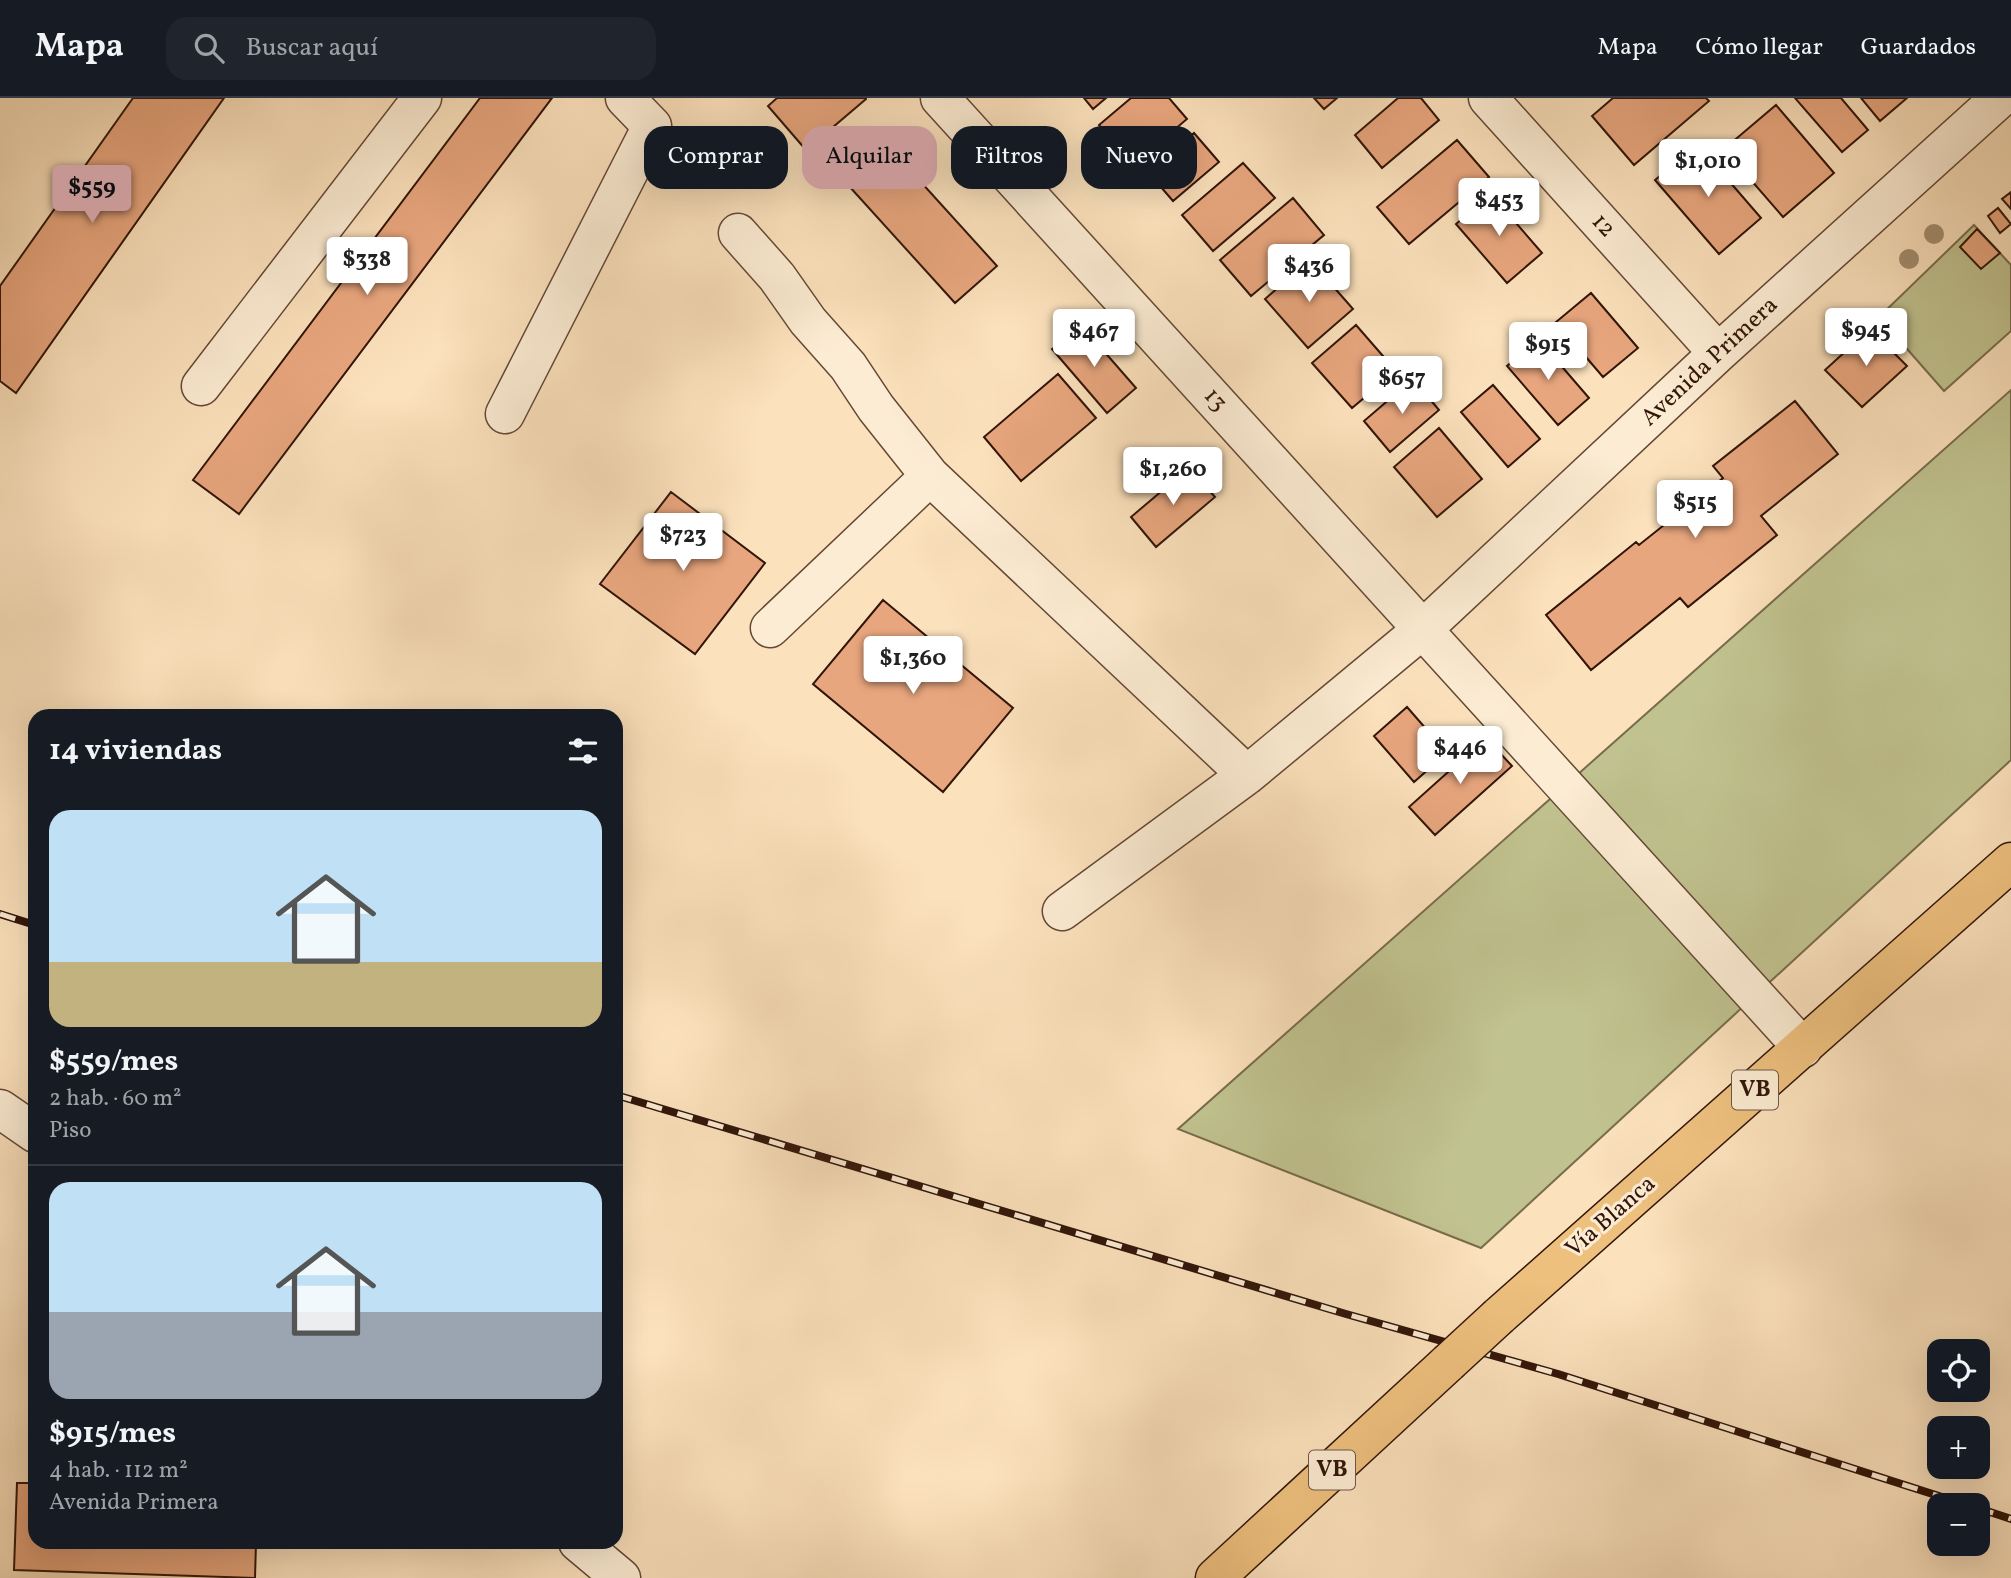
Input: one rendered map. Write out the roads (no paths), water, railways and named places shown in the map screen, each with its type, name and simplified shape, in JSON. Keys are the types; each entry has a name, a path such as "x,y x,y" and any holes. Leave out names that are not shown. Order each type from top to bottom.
{"main road":[{"name":"Vía Blanca","path":"1215,1578 1499,1316 2011,862"}],"street":[{"path":"201,386 422,98"},
{"path":"505,414 652,126 625,98"},
{"name":"13","path":"940,98 1803,1048"},
{"name":"12","path":"1488,98 1718,354"},
{"name":"Avenida Primera","path":"1062,911 1247,775 1423,629 1718,354 2000,98"},
{"path":"738,233 777,277 808,321 848,366 876,408 930,476 1247,775"},
{"path":"770,628 930,476"},
{"path":"586,1549 621,1578"}],"railway":[{"path":"0,914 28,923"},
{"path":"623,1097 1346,1314 1558,1374 1930,1493"},
{"path":"1990,1512 2011,1519"}]}
